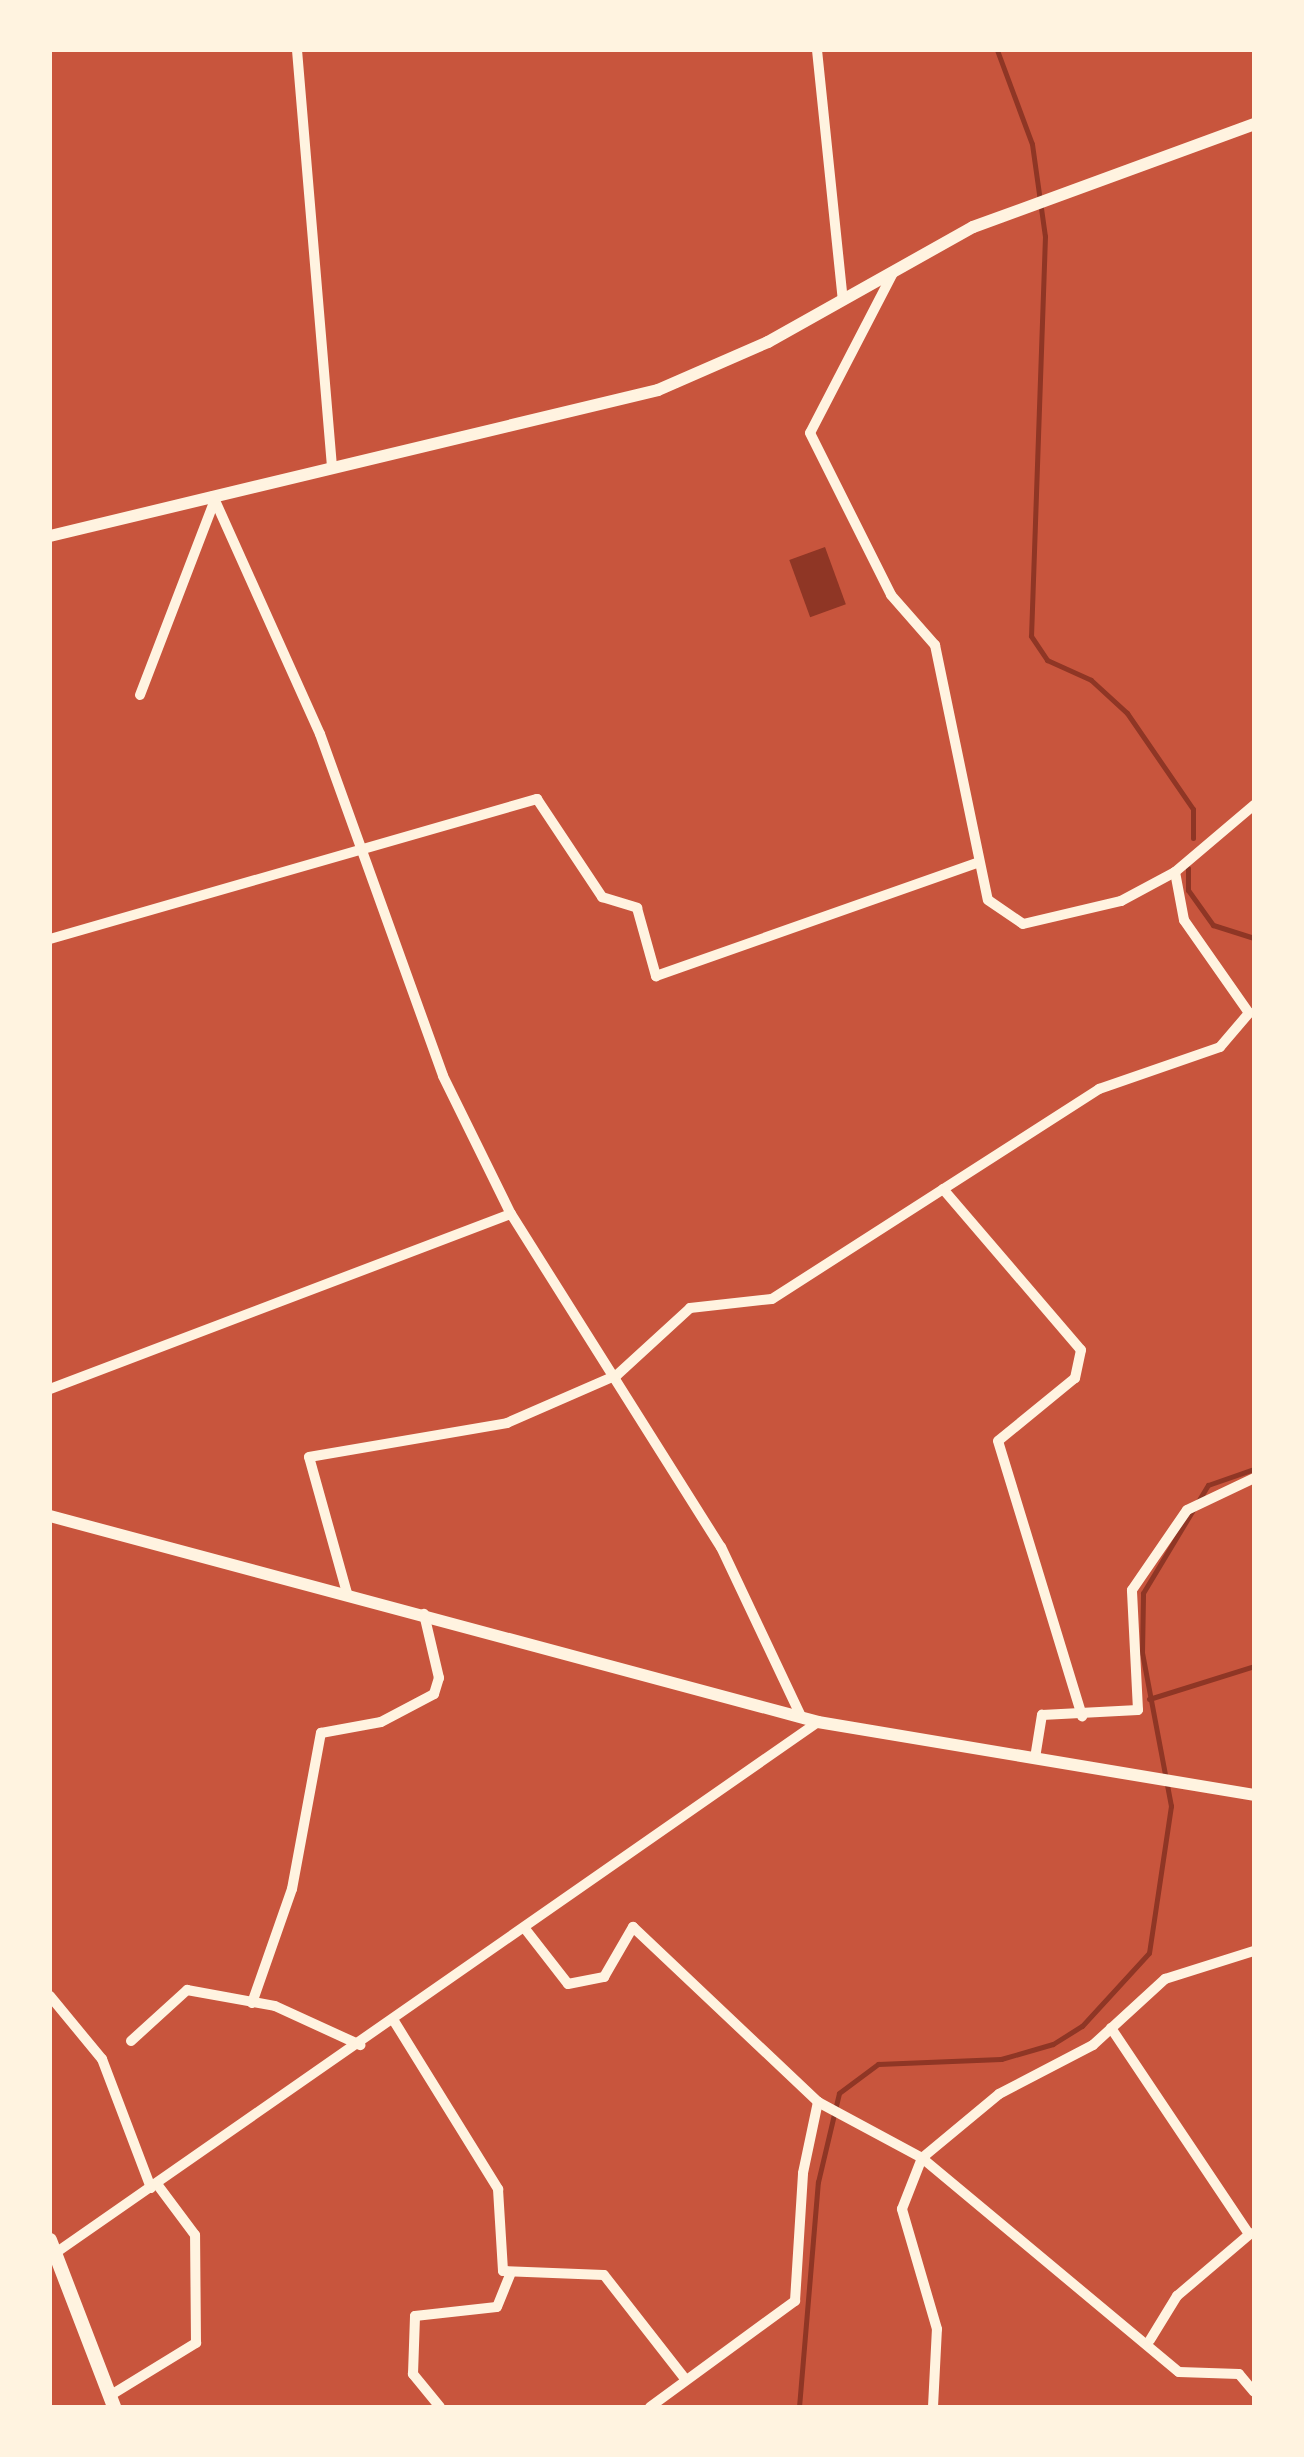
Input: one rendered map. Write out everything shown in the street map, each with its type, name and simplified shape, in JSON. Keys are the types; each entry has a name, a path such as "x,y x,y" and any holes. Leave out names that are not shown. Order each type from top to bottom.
{"main road":[{"path":"52,2247 113,2401"}],"street":[{"path":"297,50 332,469"},
{"path":"818,50 843,300"},
{"path":"50,536 658,390 1053,192 1254,124 1254,132"},
{"path":"896,268 810,433 891,595 935,645 977,862 988,900 1022,924 1121,901 1174,872 1254,804"},
{"path":"140,695 214,498"},
{"path":"214,498 320,734 358,853 443,1076 511,1214 617,1374 721,1547 801,1716"},
{"path":"50,940 537,799 602,897 636,908 656,976 977,862"},
{"path":"347,1594 310,1457 507,1423 617,1374 690,1308 772,1299 1099,1088 1220,1047 1251,1013 1184,920 1174,872"},
{"path":"943,1190 1081,1350 1075,1378 998,1441 1082,1716"},
{"path":"50,1388 511,1214"},
{"path":"1035,1758 1042,1715 1082,1716 1138,1710 1132,1590 1187,1510 1254,1478"},
{"path":"50,1516 818,1722 1254,1795"},
{"path":"252,2003 292,1889 320,1733 381,1722 434,1694 439,1678 424,1614"},
{"path":"52,2247 154,2186 360,2045 818,1722"},
{"path":"526,1930 568,1984 604,1976 633,1928 818,2102 922,2158 1150,2340 1179,2372 1239,2374 1254,2392"},
{"path":"933,2407 937,2329 902,2209 922,2158 999,2094 1111,2028 1176,1973 1254,1951"},
{"path":"131,2041 181,1992 252,2003 360,2045"},
{"path":"50,1996 102,2059 154,2186 195,2235 202,2268 196,2343 113,2401"},
{"path":"394,2021 498,2189 498,2241 510,2274 497,2307 479,2315 416,2316 413,2374 440,2407"},
{"path":"1111,2028 1252,2232 1177,2296 1150,2340"},
{"path":"650,2407 795,2301 802,2173 818,2102"},
{"path":"510,2274 604,2275 686,2380"}],"shaded area":[{"path":"825,547 846,604 810,617 789,560"}],"waterway":[{"path":"997,50 1032,144 1045,236 1031,636 1047,660 1091,680 1127,713 1193,809 1193,838"},
{"path":"1188,868 1188,890 1213,925 1254,938"},
{"path":"799,2407 818,2182 839,2093 878,2064 1001,2059 1053,2044 1082,2026 1149,1953 1171,1806 1142,1653 1143,1593 1208,1485 1254,1469"},
{"path":"1149,1699 1254,1666"}]}
